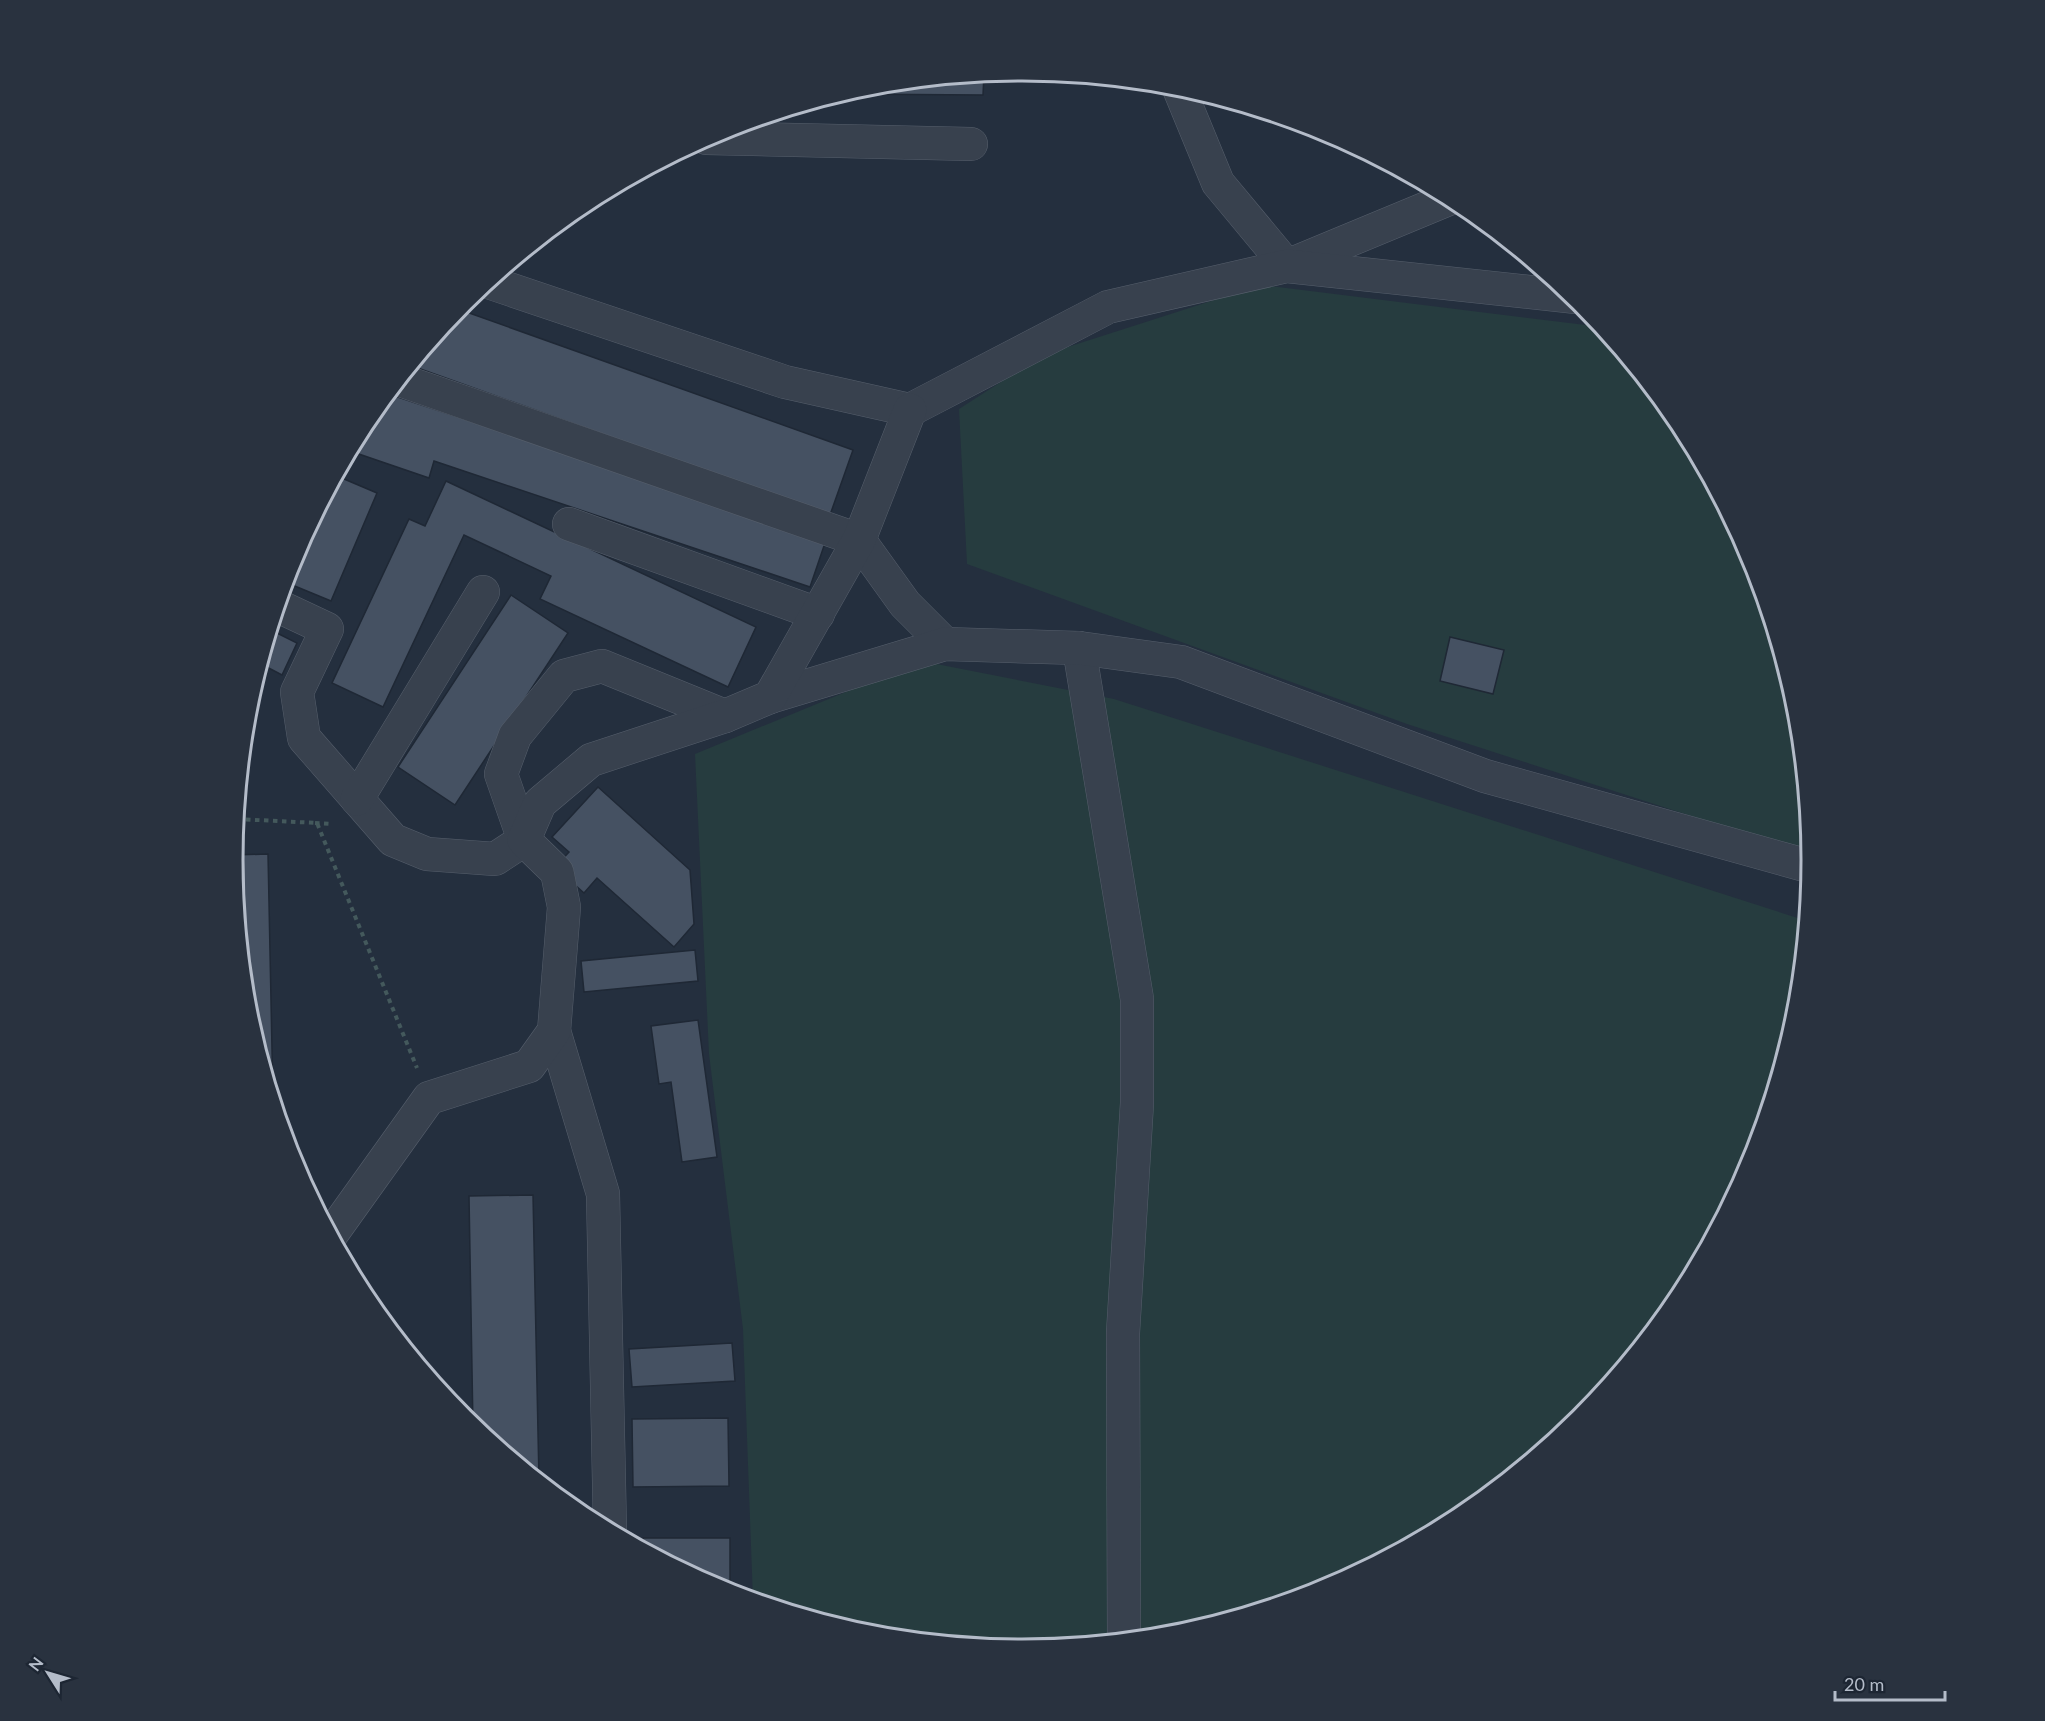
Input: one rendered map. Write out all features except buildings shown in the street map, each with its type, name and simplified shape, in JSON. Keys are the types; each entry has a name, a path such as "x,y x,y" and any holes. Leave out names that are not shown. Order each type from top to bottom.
{"street":[{"path":"1183,98 1218,183 1287,266 1559,295"},
{"path":"728,138 971,144"},
{"path":"497,285 785,382 910,410 1108,307 1287,266 1440,202"},
{"path":"407,382 859,540 905,604 945,644"},
{"path":"770,697 859,540 910,410"},
{"path":"569,524 818,614"},
{"path":"357,799 483,592"},
{"path":"284,609 327,629 297,692 304,738 393,840 427,854 495,859 524,840 540,803 591,760 724,716 770,697 945,644 1079,648 1181,662 1485,776 1802,864"},
{"path":"1079,648 1137,999 1137,1103 1123,1333 1124,1633"},
{"path":"610,1522 603,1194 555,1031 564,908 557,872 524,840 501,774 515,736 564,676 602,666 724,716"},
{"path":"336,1229 429,1098 528,1066 555,1031"}],"path":[{"path":"245,819 382,827"},
{"path":"317,823 429,1098"}],"green space":[{"path":"1261,285 1589,325 1641,386 1671,427 1722,516 1743,562 1761,610 1787,708 1795,759 1802,852 1407,724 967,564 959,409 1043,355"},
{"path":"921,661 1114,699 1799,919 1787,1013 1761,1111 1743,1159 1698,1250 1671,1294 1609,1374 1574,1412 1497,1479 1456,1509 1367,1560 1273,1599 1224,1613 1175,1625 1073,1638 1022,1640 921,1633 870,1625 772,1599 753,1592 743,1329 709,1054 695,754"}]}
